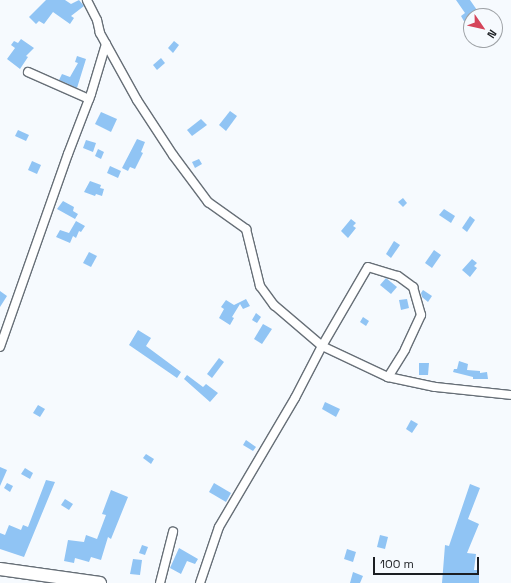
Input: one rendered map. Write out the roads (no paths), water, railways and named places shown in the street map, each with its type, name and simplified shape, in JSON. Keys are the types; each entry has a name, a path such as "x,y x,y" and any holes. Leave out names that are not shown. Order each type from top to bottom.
{"highway":[{"path":"0,568 100,583"}],"street":[{"path":"87,0 97,20 100,33 106,44 138,100 173,155 208,202 246,229 260,286 274,305 322,346 388,377 435,387 511,395"},
{"path":"0,347 89,99 106,44"},
{"path":"28,72 89,99"},
{"path":"200,583 219,527 296,398 322,346 368,267 398,276 413,287 421,315 405,350 388,377"},
{"path":"160,583 173,532"}]}
